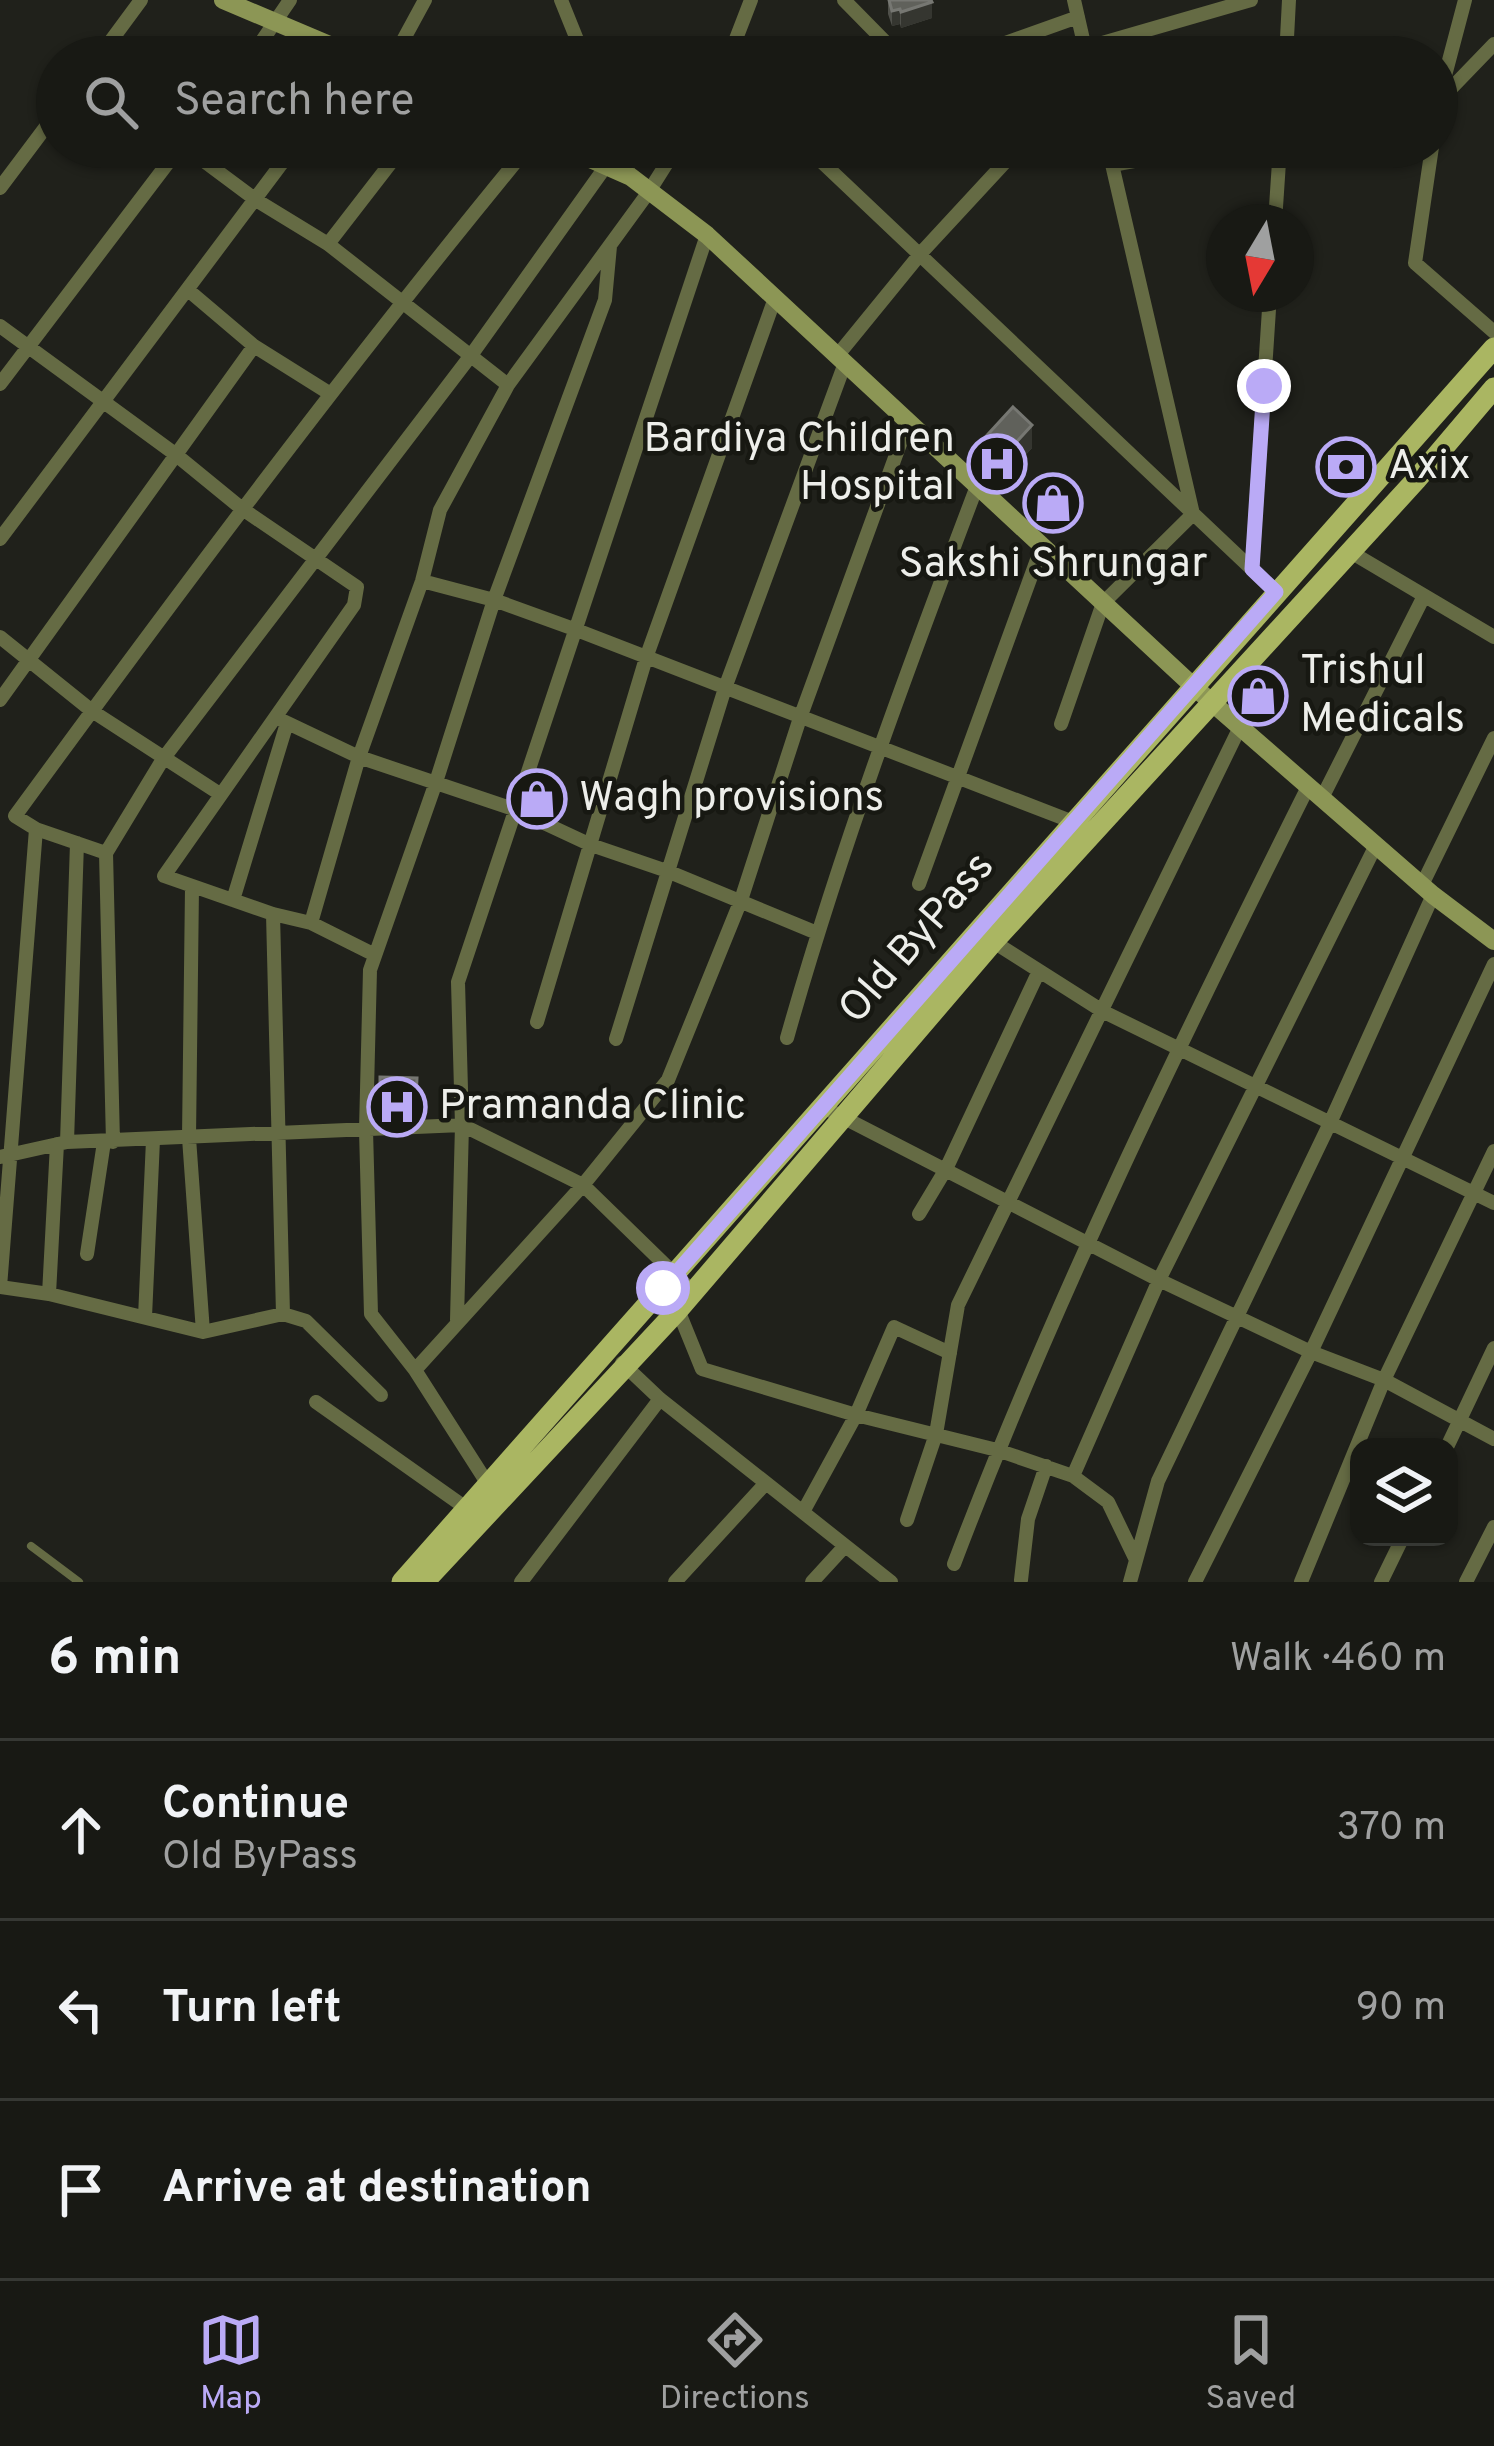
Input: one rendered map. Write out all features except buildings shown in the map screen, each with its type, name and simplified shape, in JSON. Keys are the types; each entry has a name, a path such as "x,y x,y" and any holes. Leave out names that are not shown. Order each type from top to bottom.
{"main road":[{"path":"223,0 309,36"},
{"path":"611,168 631,177 707,235 1201,693 1427,890 1494,941"},
{"name":"Old ByPass","path":"403,1582 495,1493 616,1358 823,1107 1084,826 1201,693 1276,592 1490,360"},
{"name":"Old ByPass","path":"1201,693 1349,551 1494,388"},
{"name":"Old ByPass","path":"676,1285 846,1118 985,936"},
{"name":"Old ByPass","path":"616,1358 678,1310 676,1285"},
{"name":"Old ByPass","path":"424,1582 474,1514"}],"street":[{"path":"115,36 142,0"},
{"path":"268,36 290,0"},
{"path":"405,36 424,0"},
{"path":"561,0 576,36"},
{"path":"737,36 751,0"},
{"path":"844,0 879,36"},
{"path":"1074,0 1082,36"},
{"path":"1137,36 1251,0"},
{"path":"1287,36 1289,0"},
{"path":"1456,36 1465,0"},
{"path":"1025,36 1078,17"},
{"path":"1458,84 1494,44"},
{"path":"0,188 36,140"},
{"path":"0,384 166,168"},
{"path":"211,168 328,244 508,385"},
{"path":"0,539 279,168"},
{"path":"328,244 388,168"},
{"path":"106,853 36,830 14,816 329,393 511,168"},
{"path":"87,1254 109,1142 106,853 163,759 472,354 605,168"},
{"path":"627,168 631,177"},
{"path":"311,923 359,758 422,581 440,509 508,385 663,168"},
{"path":"829,168 1276,592"},
{"path":"616,1039 725,688 841,359 921,253 998,168"},
{"path":"1113,168 1193,514"},
{"path":"1276,204 1279,168"},
{"path":"1429,168 1415,263 1494,332"},
{"path":"457,1320 462,1125 458,982 707,235"},
{"path":"495,1493 416,1370 370,1314 366,1130 370,970 494,600 604,300 610,246"},
{"path":"188,290 254,346 329,393"},
{"path":"537,1022 646,658 775,298"},
{"path":"1252,569 1269,312"},
{"path":"0,326 241,508 352,581 358,597 282,720 220,794 164,876 311,923 375,955"},
{"path":"0,700 254,346"},
{"path":"416,1370 584,1185 668,1081 740,900 800,718 908,422"},
{"path":"788,1038 817,932 878,748 977,486"},
{"path":"1061,724 1103,603 1193,514"},
{"path":"920,884 1042,546"},
{"path":"1349,551 1494,637"},
{"path":"422,581 574,628 1084,826"},
{"path":"954,1564 998,1450 1177,1048 1424,596"},
{"path":"0,637 92,711 220,794"},
{"path":"282,720 359,758 516,810 591,845 817,932"},
{"path":"233,900 282,720"},
{"path":"907,1520 936,1434 958,1305 1240,727"},
{"path":"1130,1582 1158,1481 1330,1123 1494,738"},
{"path":"36,830 5,1157 0,1287 50,1294 203,1332 283,1314 306,1321 381,1395"},
{"path":"50,1294 77,843"},
{"path":"1073,1476 1159,1280 1376,845"},
{"path":"192,887 190,1138 203,1332"},
{"path":"273,914 283,1314"},
{"path":"985,936 1104,1012 1494,1203"},
{"path":"1195,1582 1311,1352 1494,964"},
{"path":"919,1214 946,1168 1039,971"},
{"path":"823,1107 1159,1280 1311,1352 1384,1380 1494,1439"},
{"path":"5,1157 62,1143 462,1125 584,1185 676,1285"},
{"path":"145,1317 153,1140"},
{"path":"1301,1582 1384,1380 1494,1151"},
{"path":"678,1310 702,1369 998,1450 1073,1476 1108,1502 1136,1560"},
{"path":"803,1512 856,1414 894,1327 950,1353"},
{"path":"1452,1438 1494,1348"},
{"path":"616,1358 660,1399 891,1582"},
{"path":"521,1582 660,1399"},
{"path":"316,1402 474,1514"},
{"path":"1021,1580 1028,1519 1046,1466"},
{"path":"675,1582 766,1483"},
{"path":"1466,1582 1494,1527"},
{"path":"812,1582 845,1546"},
{"path":"1381,1582 1399,1546"}],"lane":[{"path":"31,1546 79,1582"}],"place":[{"name":"Bardiya Children Hospital","path":"997,464"},
{"name":"Axix","path":"1346,467"},
{"name":"Sakshi Shrungar","path":"1053,503"},
{"name":"Trishul Medicals","path":"1258,696"},
{"name":"Wagh provisions","path":"537,799"},
{"name":"Pramanda Clinic","path":"397,1107"}],"route":[{"path":"663,1288 1276,592 1252,569 1264,386"}]}
